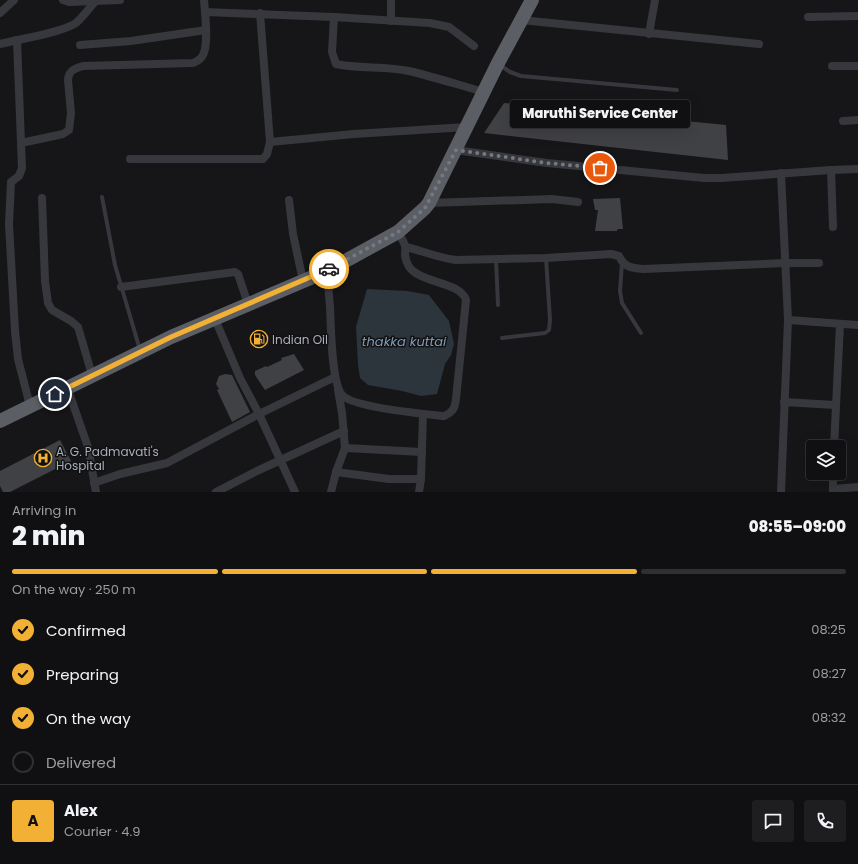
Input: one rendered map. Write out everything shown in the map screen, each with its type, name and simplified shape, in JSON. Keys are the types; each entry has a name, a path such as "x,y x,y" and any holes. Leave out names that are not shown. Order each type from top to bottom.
{"highway":[{"path":"0,420 140,352 327,271 398,232 429,203 466,127 532,0"}],"street":[{"path":"0,13 14,0"},
{"path":"63,0 69,2 120,0"},
{"path":"21,143 63,134 69,130 71,113 68,75 73,69 83,66 193,63 200,59 204,54 206,30 204,0"},
{"path":"391,0 391,21"},
{"path":"649,34 655,0"},
{"path":"0,44 68,27 76,22 95,2"},
{"path":"205,12 224,14 260,13 430,23 449,27 474,46"},
{"path":"130,159 263,158 268,154 270,142 260,13"},
{"path":"808,17 858,16"},
{"path":"334,17 332,52 336,64 346,66 388,68 410,72 484,92"},
{"path":"521,20 759,44"},
{"path":"80,45 131,41 206,30"},
{"path":"17,40 22,168 19,176 11,182 9,224 18,359 30,406"},
{"path":"832,66 858,66"},
{"path":"843,121 858,120"},
{"path":"270,142 354,134 466,127"},
{"path":"456,150 547,163 704,178 858,169"},
{"path":"831,170 833,226"},
{"path":"781,173 788,320 781,492"},
{"path":"42,198 45,281 48,303 52,310 78,327 92,375"},
{"path":"429,203 545,199 578,202"},
{"path":"289,200 293,234 303,281"},
{"path":"338,387 343,396 354,401 388,409 444,416 451,413 455,408 466,300 464,295 458,289 432,281 413,272 405,256 406,247 398,232"},
{"path":"406,247 421,250 444,259 468,260 546,258 611,254 619,256 622,263 628,267 658,269 785,263 819,264"},
{"path":"327,271 336,377 345,448 336,472 331,492"},
{"path":"121,287 234,272 238,274 248,304"},
{"path":"215,319 240,378 296,492"},
{"path":"788,320 858,325"},
{"path":"834,440 840,324"},
{"path":"94,483 120,474 167,462 259,414 336,377"},
{"path":"67,387 88,447 96,492"},
{"path":"784,402 835,405"},
{"path":"419,492 421,479 423,414"},
{"path":"216,492 344,431"},
{"path":"345,448 422,452"},
{"path":"336,472 389,479 421,479"},
{"path":"833,480 833,491 858,487"}],"lane":[{"path":"498,64 510,72 521,76 677,90"},
{"path":"102,197 111,249 140,352"},
{"path":"502,338 544,333 548,330 550,320 546,258"},
{"path":"496,259 498,304"},
{"path":"622,263 620,291 622,303 642,333"}],"water":[{"name":"thakka kuttai","path":"367,289 407,291 429,295 449,321 454,344 451,355 445,364 437,394 421,396 368,385 360,378 356,327"}],"building":[{"path":"504,103 726,125 728,160 484,133"},
{"path":"620,198 623,229 618,229 617,231 595,231 598,210 595,210 593,199"},
{"path":"294,354 304,370 265,390 255,375 255,371 282,360 281,358"},
{"path":"225,374 232,375 250,412 232,422 217,390 219,389 216,384 219,376"},
{"path":"60,440 71,461 10,492 3,492 0,486 0,471"}],"way so far":[{"path":"329,269 398,232 425,208 456,150 547,163 600,168"}],"place":[{"name":"Maruthi Service Center","path":"600,168"},
{"name":"Indian Oil","path":"259,339"},
{"name":"A. G. Padmavati's Hospital","path":"43,458"}],"route":[{"path":"55,394 171,337 329,269"}]}
